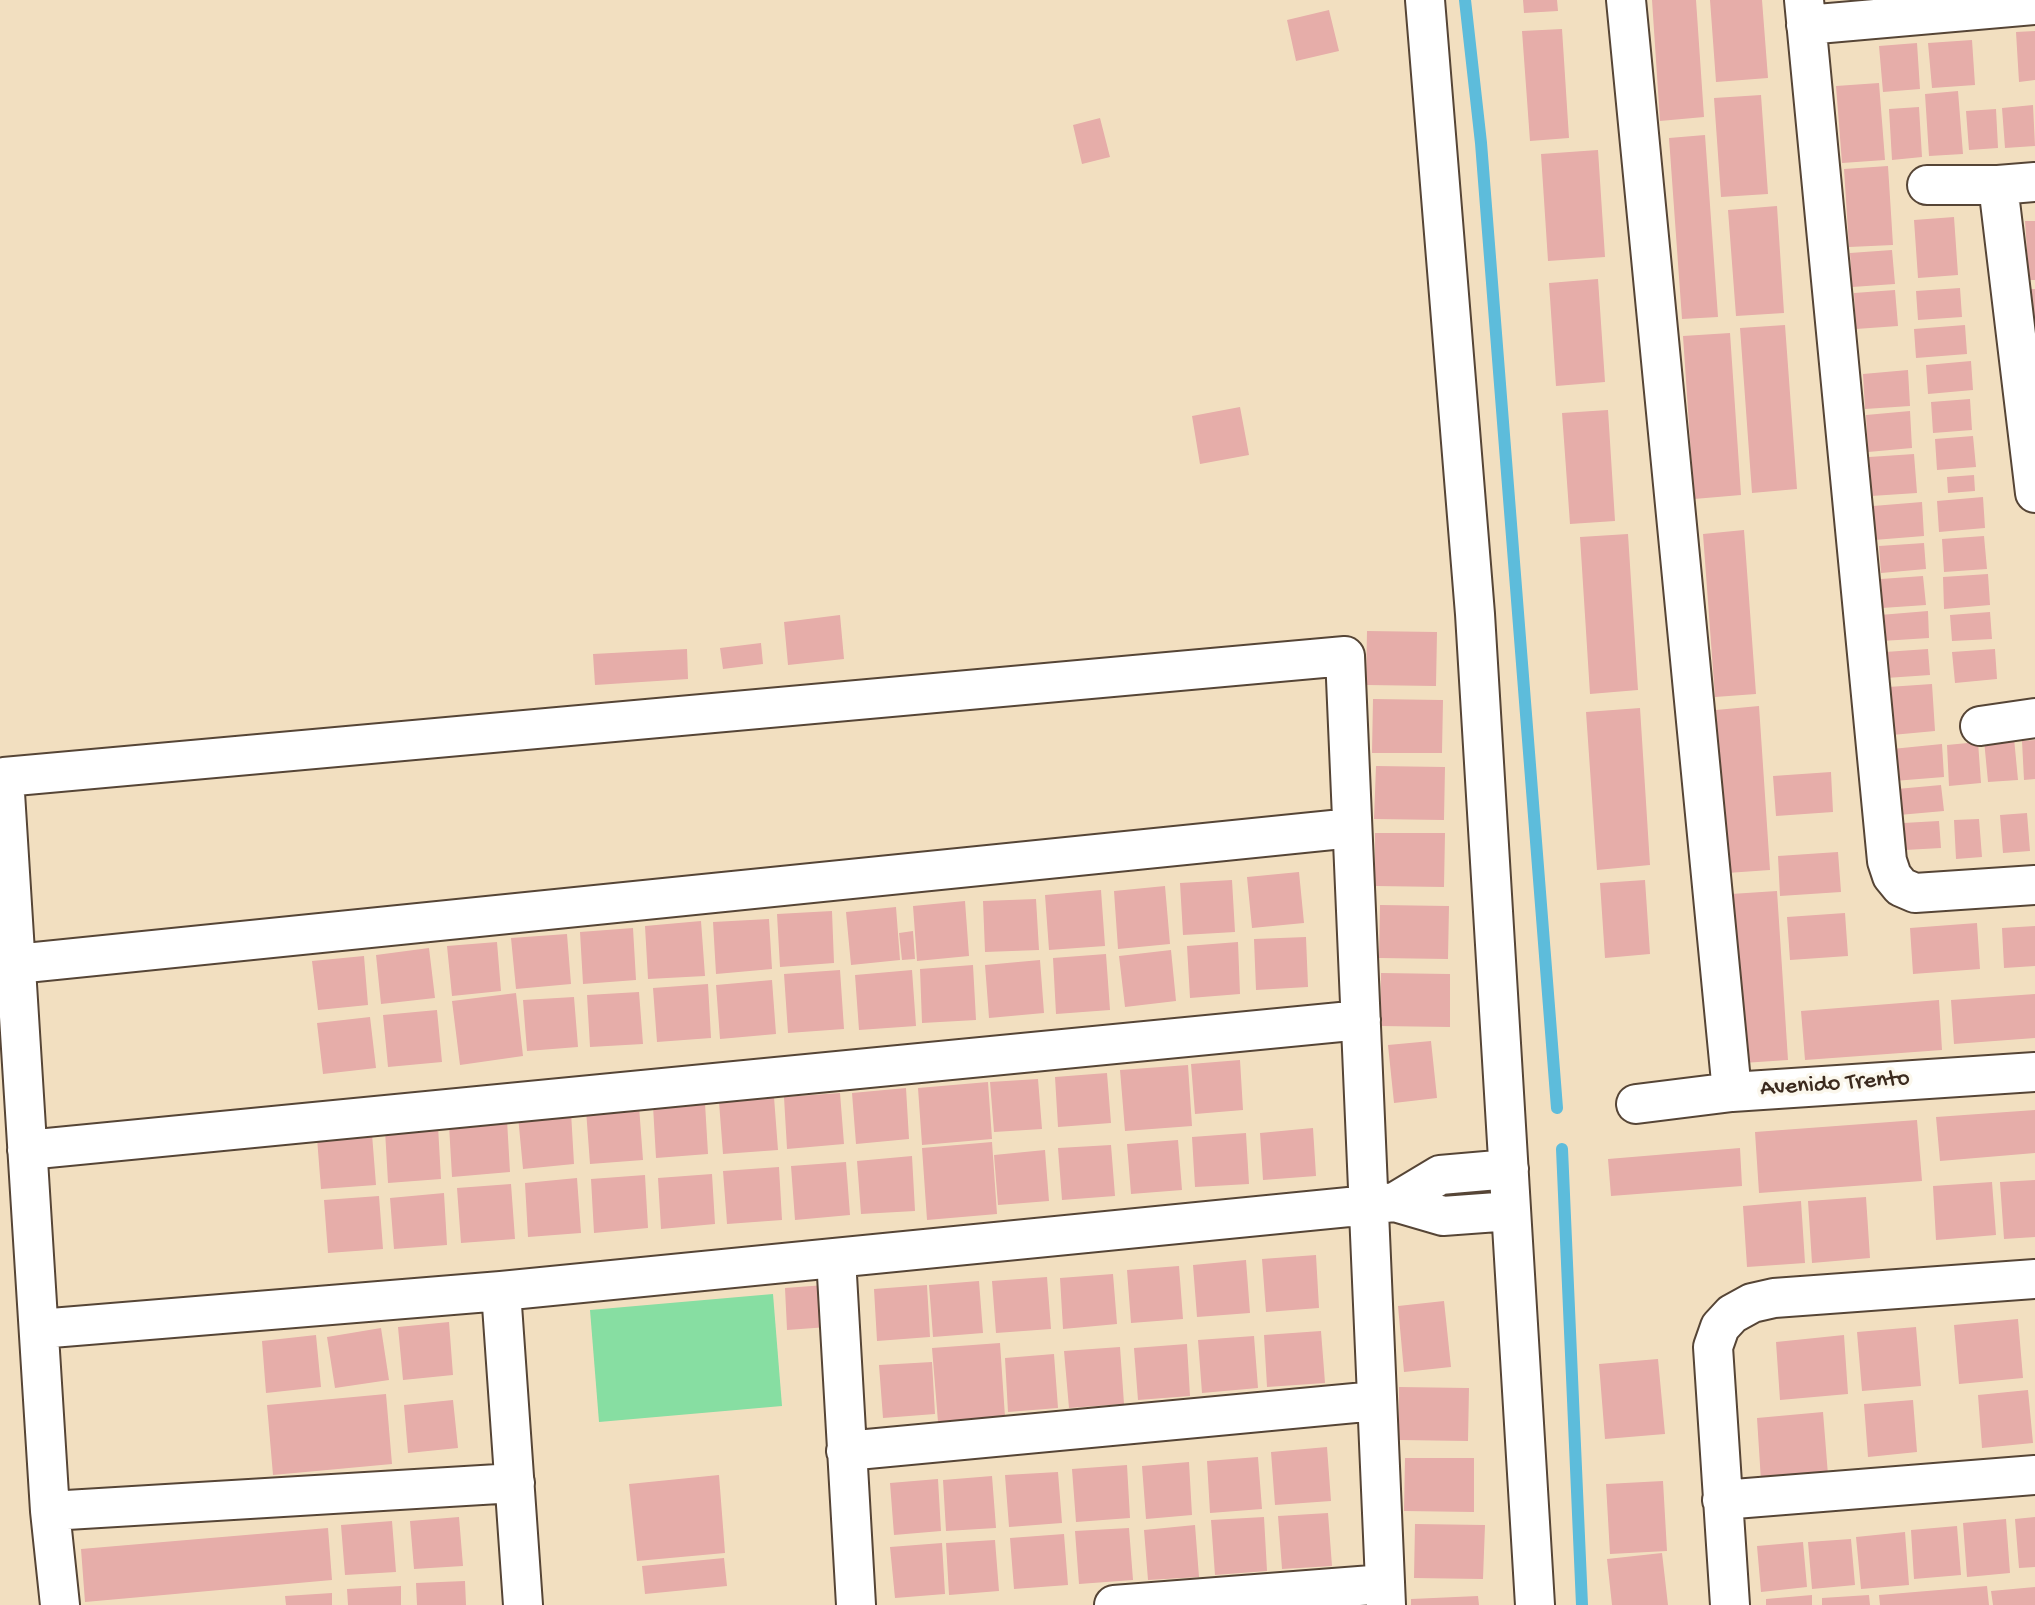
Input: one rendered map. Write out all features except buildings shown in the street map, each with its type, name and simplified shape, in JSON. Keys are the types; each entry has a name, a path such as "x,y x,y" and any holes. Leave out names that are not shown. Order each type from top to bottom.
{"street":[{"path":"1425,0 1475,614 1535,1605"},
{"path":"1626,0 1732,1092"},
{"path":"2035,5 1805,13 1887,861 1892,876 1901,887 1915,893 2035,885"},
{"path":"1927,185 2017,184 2035,494"},
{"path":"60,1605 50,1511 4,777 1345,656 1361,1020 1382,1204 1377,1401 1385,1594 1114,1605"},
{"path":"1980,726 2035,718"},
{"path":"16,964 1352,828"},
{"path":"27,1150 1361,1020"},
{"name":"Avenido Trento","path":"1636,1104 1732,1092 2035,1072"},
{"path":"1382,1204 1440,1175 1509,1170"},
{"path":"39,1329 502,1291 1382,1204 1443,1216 1511,1210"},
{"path":"836,1258 856,1605"},
{"path":"1730,1605 1713,1347 1720,1327 1732,1314 1752,1303 1774,1298 2035,1279"},
{"path":"502,1291 523,1605"},
{"path":"846,1451 1377,1401"},
{"path":"1722,1500 2035,1475"},
{"path":"50,1511 515,1483"}],"green space":[{"path":"773,1294 782,1406 599,1422 590,1310"}],"waterway":[{"path":"1465,0 1481,143 1557,1108"},
{"path":"1562,1149 1582,1605"}]}
